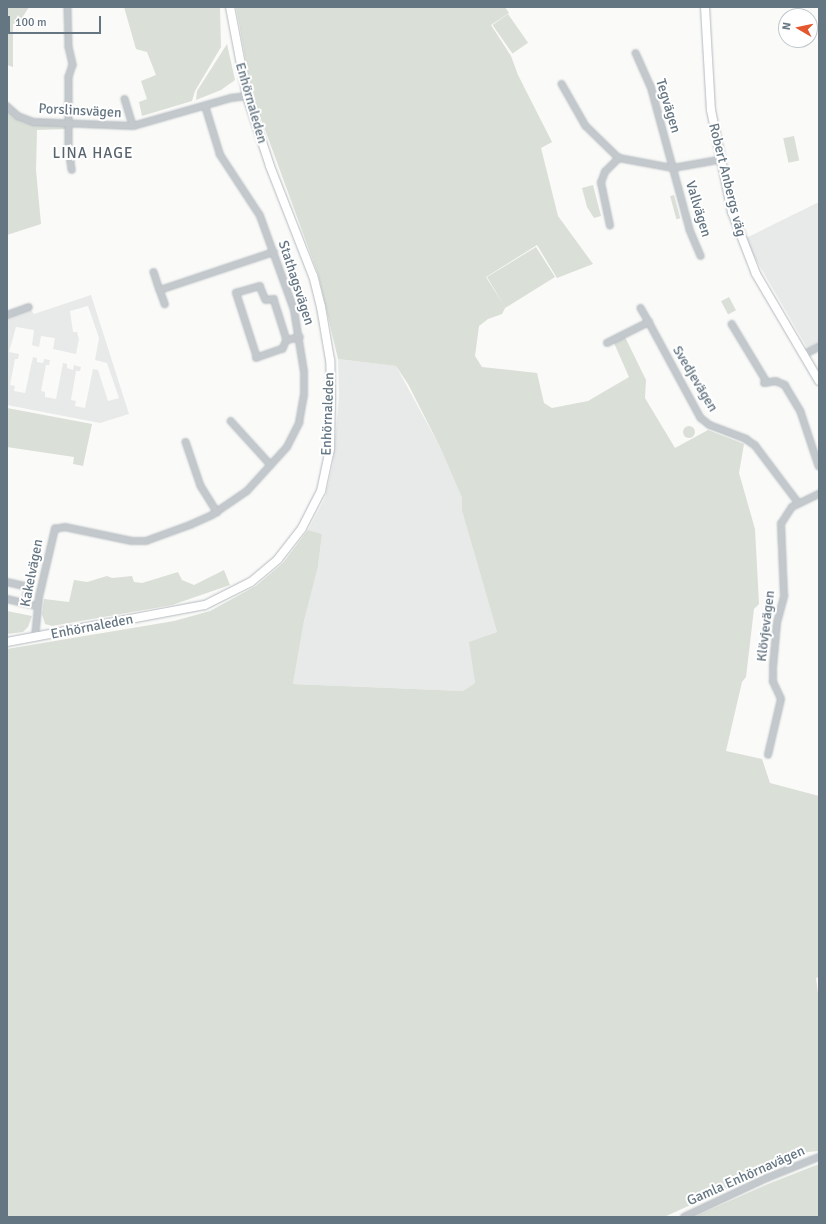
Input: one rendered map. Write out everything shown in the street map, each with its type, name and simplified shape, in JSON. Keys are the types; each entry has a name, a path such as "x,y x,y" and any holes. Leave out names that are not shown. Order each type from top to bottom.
{"street":[{"path":"68,7 69,47 73,64 69,77 69,122 72,170"},
{"name":"Enhörnaleden","path":"7,642 35,638 205,605 251,582 278,559 302,528 321,491 330,449 332,400 330,360 321,307 313,276 270,166 247,96 230,7"},
{"name":"Robert Anbergs väg","path":"705,7 707,82 719,160 732,212 748,256 770,298 805,354 819,381"},
{"name":"Tegvägen","path":"636,53 651,86 673,168"},
{"path":"562,84 586,126 619,158 673,168 719,160"},
{"name":"Porslinsvägen","path":"7,106 27,120 133,126 231,98 247,96"},
{"name":"Porslinsvägen","path":"125,99 133,126"},
{"name":"Stathagsvägen","path":"70,528 132,541 146,541 181,529 217,512 247,491 271,465 292,440 301,414 304,380 300,337 294,310 260,216 222,160 205,106"},
{"path":"610,226 600,183 605,172 619,158"},
{"name":"Vallvägen","path":"673,168 690,230 701,256"},
{"path":"160,290 274,252"},
{"path":"154,272 165,304"},
{"path":"260,286 266,300 274,299 287,340 283,349 257,358 236,293 260,286"},
{"path":"7,315 29,307"},
{"name":"Svedjevägen","path":"641,308 701,418 710,425 746,439 755,445 798,502"},
{"path":"608,343 649,322"},
{"path":"732,324 766,382 776,381 785,385 800,412 819,466"},
{"path":"287,340 300,337"},
{"path":"805,354 819,347"},
{"path":"231,421 271,465"},
{"path":"186,442 201,486 217,512"},
{"name":"Klövjevägen","path":"768,755 781,699 773,682 777,623 784,596 780,532 783,518 798,502 819,494"},
{"name":"Kakelvägen","path":"35,638 38,606 53,532 59,528 70,528"},
{"path":"7,582 29,587 25,603"},
{"path":"7,599 38,606"},
{"name":"Gamla Enhörnavägen","path":"684,1217 767,1178 819,1157"}],"shaded area":[{"path":"7,7 29,7 20,21 13,24 13,67 7,65"},
{"path":"124,7 220,7 221,47 195,91 192,101 142,116 139,102 147,99 141,81 156,75 147,52 136,49"},
{"path":"236,7 505,7 509,13 491,25 511,56 518,75 552,142 541,148 558,216 593,264 557,278 537,245 486,277 505,307 487,277 536,247 555,277 505,308 502,314 488,319 479,326 475,356 482,367 537,373 544,403 552,408 588,401 629,377 614,343 625,337 646,380 645,398 675,448 708,430 744,444 739,473 755,529 759,604 754,609 746,677 742,682 726,751 762,759 770,783 819,796 819,977 816,978 819,1002 819,1151 808,1152 664,1217 7,1217 7,649 174,621 210,611 256,586 283,563 308,530 322,534 318,567 304,621 293,684 463,691 475,683 469,642 497,632 462,511 462,498 440,447 408,384 396,366 338,359 318,274 252,94"},
{"path":"508,14 528,43 513,54 492,25"},
{"path":"227,44 235,80 221,90 196,100 197,91"},
{"path":"7,106 22,118 69,123 69,129 37,130 36,170 41,224 7,235"},
{"path":"794,136 799,160 788,163 783,138"},
{"path":"593,185 601,216 594,218 587,207 582,188"},
{"path":"674,195 680,218 676,219 670,196"},
{"path":"819,202 819,346 809,351 744,239"},
{"path":"91,295 129,414 100,423 7,405 7,315 29,307 34,314","holes":["88,306 99,338 95,360 107,363 119,398 108,401 98,370 93,369 85,408 75,406 76,401 71,400 76,371 80,371 81,367 74,365 73,370 67,368 67,364 63,363 56,399 45,397 45,392 41,391 46,365 49,365 50,360 44,359 43,363 37,362 37,358 33,357 25,393 14,391 15,386 10,385 15,359 18,359 19,354 9,352 16,327 34,330 32,345 39,347 41,336 55,338 53,349 76,354 79,339 77,332 73,332 70,311"]},
{"path":"729,297 736,310 728,314 721,301"},
{"path":"338,359 396,366 440,447 462,498 462,511 497,632 470,642 475,683 463,691 293,684 304,621 318,567 322,534 308,530 325,498 333,464 339,396"},
{"path":"7,408 92,424 83,466 73,464 74,457 7,447"},
{"path":"689,426 693,428 695,432 693,436 689,438 685,436 683,432 685,428"},
{"path":"224,570 230,585 172,605 52,626 45,624 42,614 44,599 69,602 74,580 87,582 107,576 112,578 132,576 134,582 142,583 178,572 182,580 194,585"},
{"path":"7,611 32,616 28,627 23,632 7,634"},
{"path":"819,1164 819,1217 694,1217 768,1184"}],"district":[{"name":"LINA HAGE","path":"93,154"}]}
